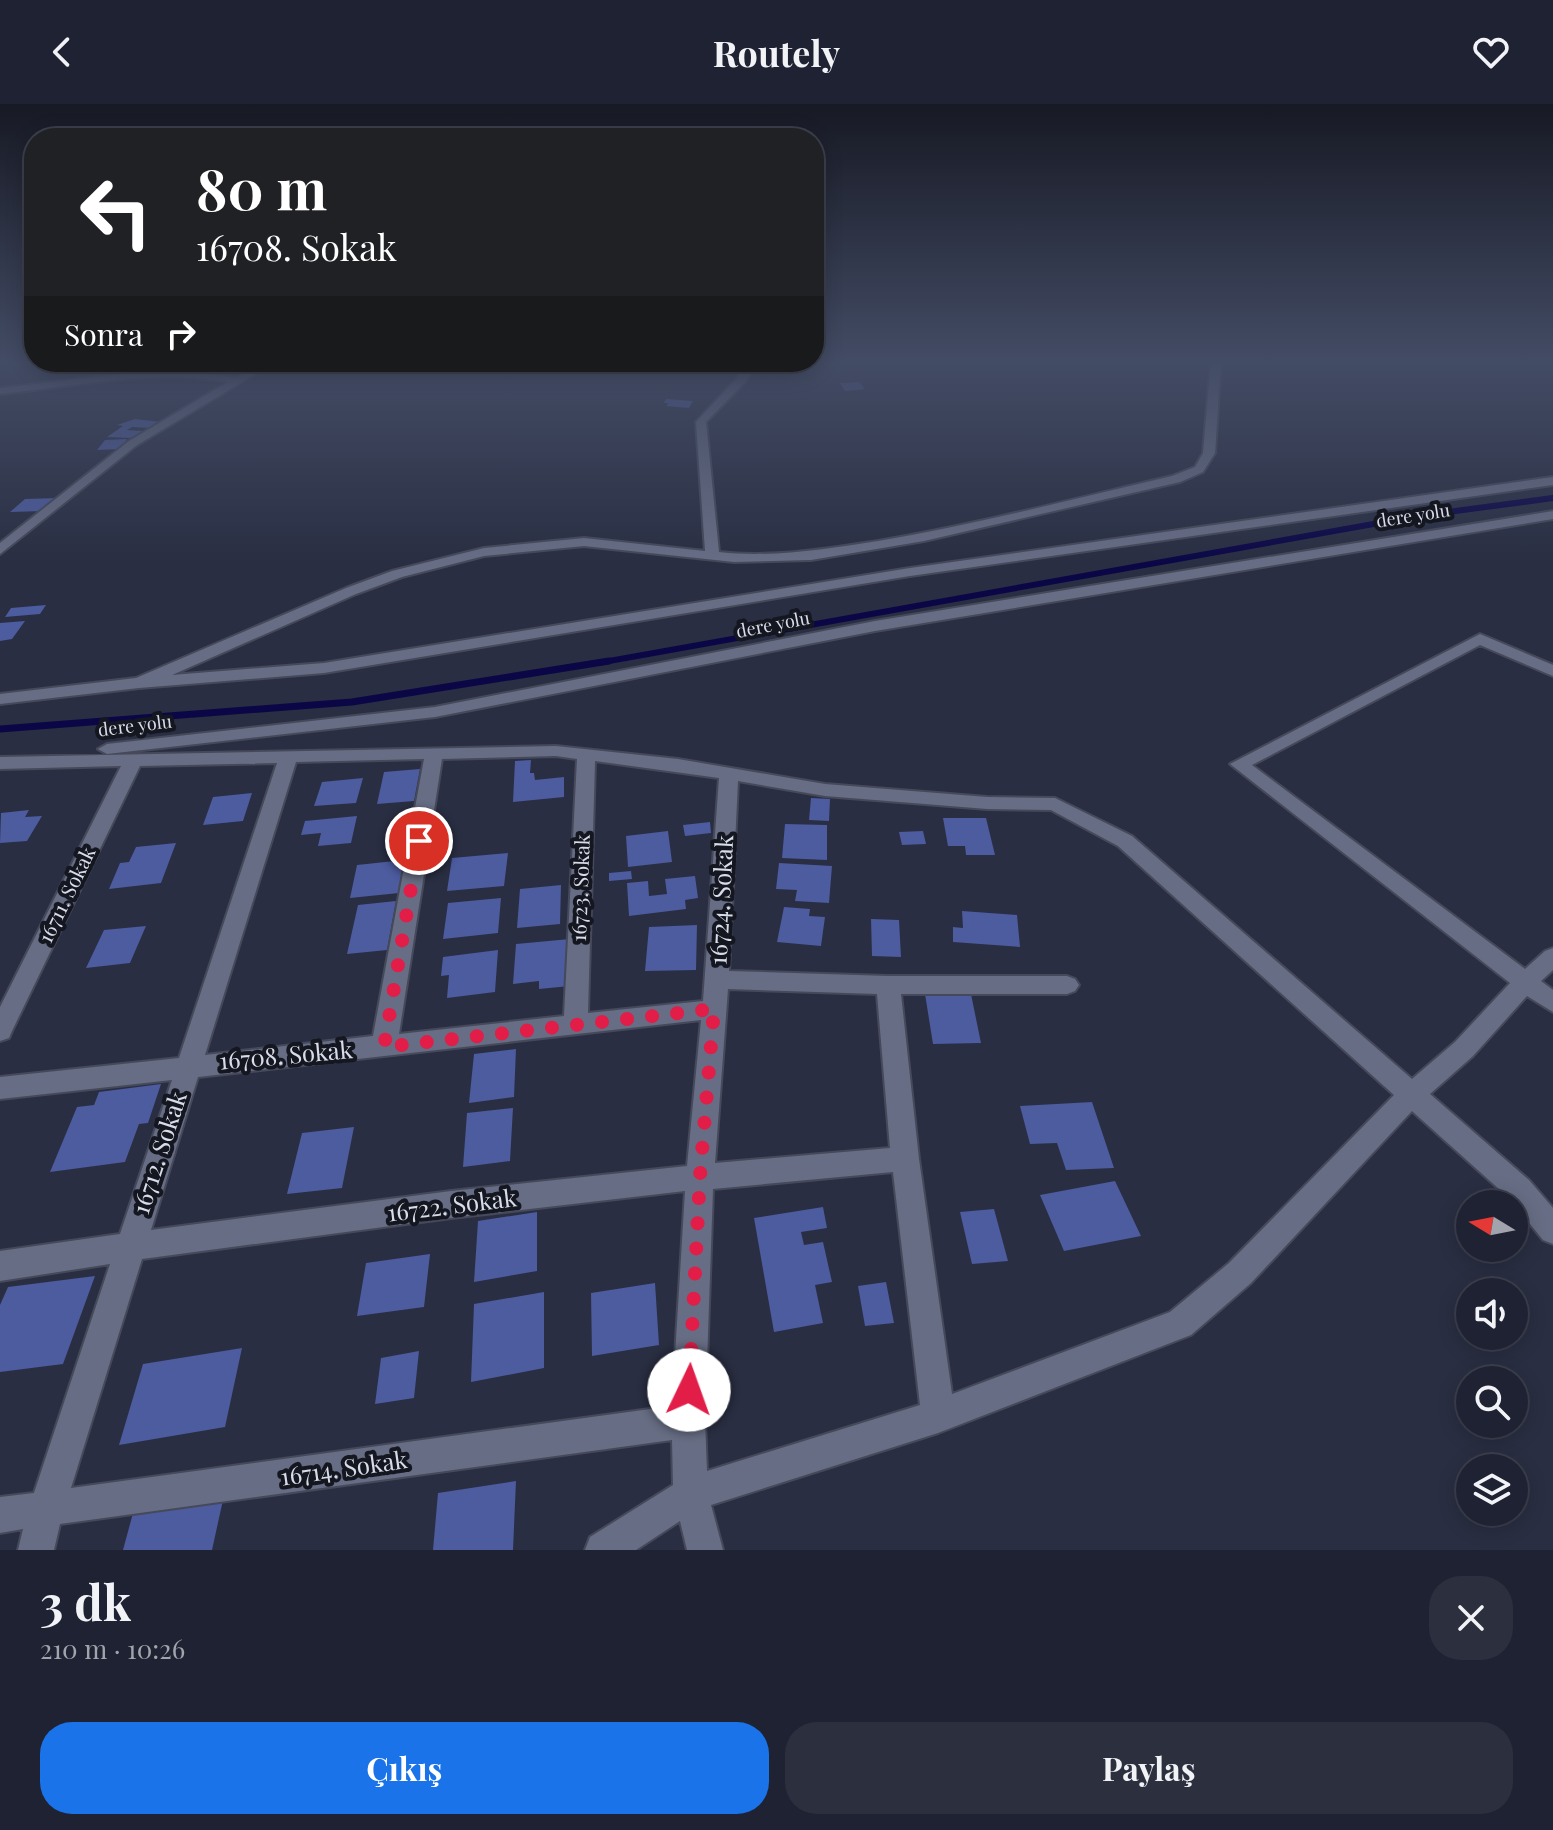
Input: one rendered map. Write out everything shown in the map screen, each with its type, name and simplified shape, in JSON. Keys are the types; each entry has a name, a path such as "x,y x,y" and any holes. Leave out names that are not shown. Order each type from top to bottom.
{"street":[{"path":"0,550 133,443 158,428"},
{"path":"702,428 712,556"},
{"path":"139,683 351,591 397,574 461,557 522,546 584,542 643,546 712,556 811,556 924,537 1187,474 1199,469 1209,453 1211,428"},
{"path":"0,699 139,683 324,668 910,572 1553,481"},
{"name":"dere yolu","path":"0,762 435,712 875,626 1553,515"},
{"path":"1553,671 1480,639 1239,764 1553,1003"},
{"path":"0,762 288,758 530,750 586,754 825,790 899,797 1055,804 1125,841 1410,1096 1519,1189 1553,1230"},
{"path":"384,1047 434,753"},
{"name":"16723. Sokak","path":"576,1023 586,754"},
{"name":"16712. Sokak","path":"36,1550 130,1246 288,758"},
{"name":"16711. Sokak","path":"0,1031 133,760"},
{"name":"16724. Sokak","path":"705,1550 691,1494 688,1421 700,1176 717,980 729,775"},
{"path":"603,1550 691,1494 938,1416 1180,1324 1240,1273 1410,1096 1464,1049 1526,981 1553,957"},
{"path":"717,980 888,985 1067,985"},
{"path":"888,985 905,1159 938,1416"},
{"name":"16708. Sokak","path":"0,1088 714,1009"},
{"name":"16722. Sokak","path":"0,1266 130,1246 700,1176 905,1159"},
{"name":"16714. Sokak","path":"0,1515 688,1421"}],"building":[{"path":"119,428 143,431 131,438 107,437"},
{"path":"127,439 120,449 97,450 105,440"},
{"path":"58,498 44,511 10,512 25,499"},
{"path":"46,605 40,614 5,617 11,608"},
{"path":"25,621 12,639 0,641 0,623"},
{"path":"531,760 530,773 534,773 535,780 564,777 564,797 513,802 515,761"},
{"path":"420,769 414,801 377,804 384,772"},
{"path":"363,778 356,803 314,806 322,782"},
{"path":"252,793 243,821 203,825 213,797"},
{"path":"811,798 830,799 829,821 809,820"},
{"path":"29,810 25,817 42,816 27,841 0,843 1,813"},
{"path":"357,816 351,843 318,846 321,833 301,835 305,821"},
{"path":"943,818 986,818 995,855 966,855 965,846 948,846"},
{"path":"710,822 711,833 685,836 683,825"},
{"path":"785,824 827,825 827,860 782,858"},
{"path":"410,826 407,838 385,840 388,828"},
{"path":"668,831 672,862 628,867 626,836"},
{"path":"923,831 926,844 902,845 899,832"},
{"path":"176,843 161,883 109,889 120,863 129,862 136,847"},
{"path":"508,853 504,886 447,891 452,858"},
{"path":"404,860 399,893 350,898 357,865"},
{"path":"779,863 832,866 829,903 795,901 797,890 776,889"},
{"path":"631,871 632,879 609,881 609,873"},
{"path":"695,876 698,898 685,900 686,909 629,916 627,883 648,881 649,896 667,894 665,879"},
{"path":"561,885 560,924 517,928 520,889"},
{"path":"501,898 498,933 443,939 448,903"},
{"path":"396,901 387,950 347,954 358,905"},
{"path":"784,907 810,909 809,916 825,917 821,946 777,942"},
{"path":"962,911 1017,915 1020,947 953,942 953,927 963,928"},
{"path":"871,919 899,920 901,957 872,956"},
{"path":"697,925 696,970 645,971 649,927"},
{"path":"146,926 130,963 86,968 104,930"},
{"path":"570,939 570,986 539,989 539,981 513,984 516,944"},
{"path":"498,950 495,992 447,998 449,975 441,976 443,957"},
{"path":"925,994 971,994 981,1043 933,1044"},
{"path":"516,1049 514,1097 469,1103 474,1054"},
{"path":"161,1084 148,1123 139,1124 125,1162 50,1172 77,1107 94,1105 99,1092"},
{"path":"1092,1102 1114,1168 1066,1170 1057,1143 1030,1144 1020,1106"},
{"path":"513,1108 510,1161 463,1167 467,1113"},
{"path":"354,1127 342,1188 287,1194 302,1133"},
{"path":"1115,1181 1141,1236 1064,1251 1040,1195"},
{"path":"823,1207 827,1228 801,1232 804,1245 823,1242 832,1282 815,1285 823,1323 774,1332 754,1218"},
{"path":"994,1209 1008,1261 972,1264 960,1212"},
{"path":"537,1212 537,1271 474,1282 478,1221"},
{"path":"430,1254 424,1307 357,1316 366,1263"},
{"path":"95,1276 63,1364 0,1372 0,1305 8,1287"},
{"path":"886,1282 894,1323 865,1326 858,1286"},
{"path":"655,1283 659,1345 592,1356 591,1293"},
{"path":"544,1292 544,1368 471,1382 474,1304"},
{"path":"242,1348 225,1427 119,1445 143,1364"},
{"path":"419,1351 414,1398 375,1404 381,1358"},
{"path":"516,1481 513,1550 433,1550 438,1493"},
{"path":"223,1500 212,1550 123,1550 133,1513"}],"waterway":[{"path":"598,663 1418,516 1553,498"},
{"path":"0,729 352,702 609,661"}],"route":[{"path":"419,841 384,1047 714,1009 700,1176 689,1390"}]}
